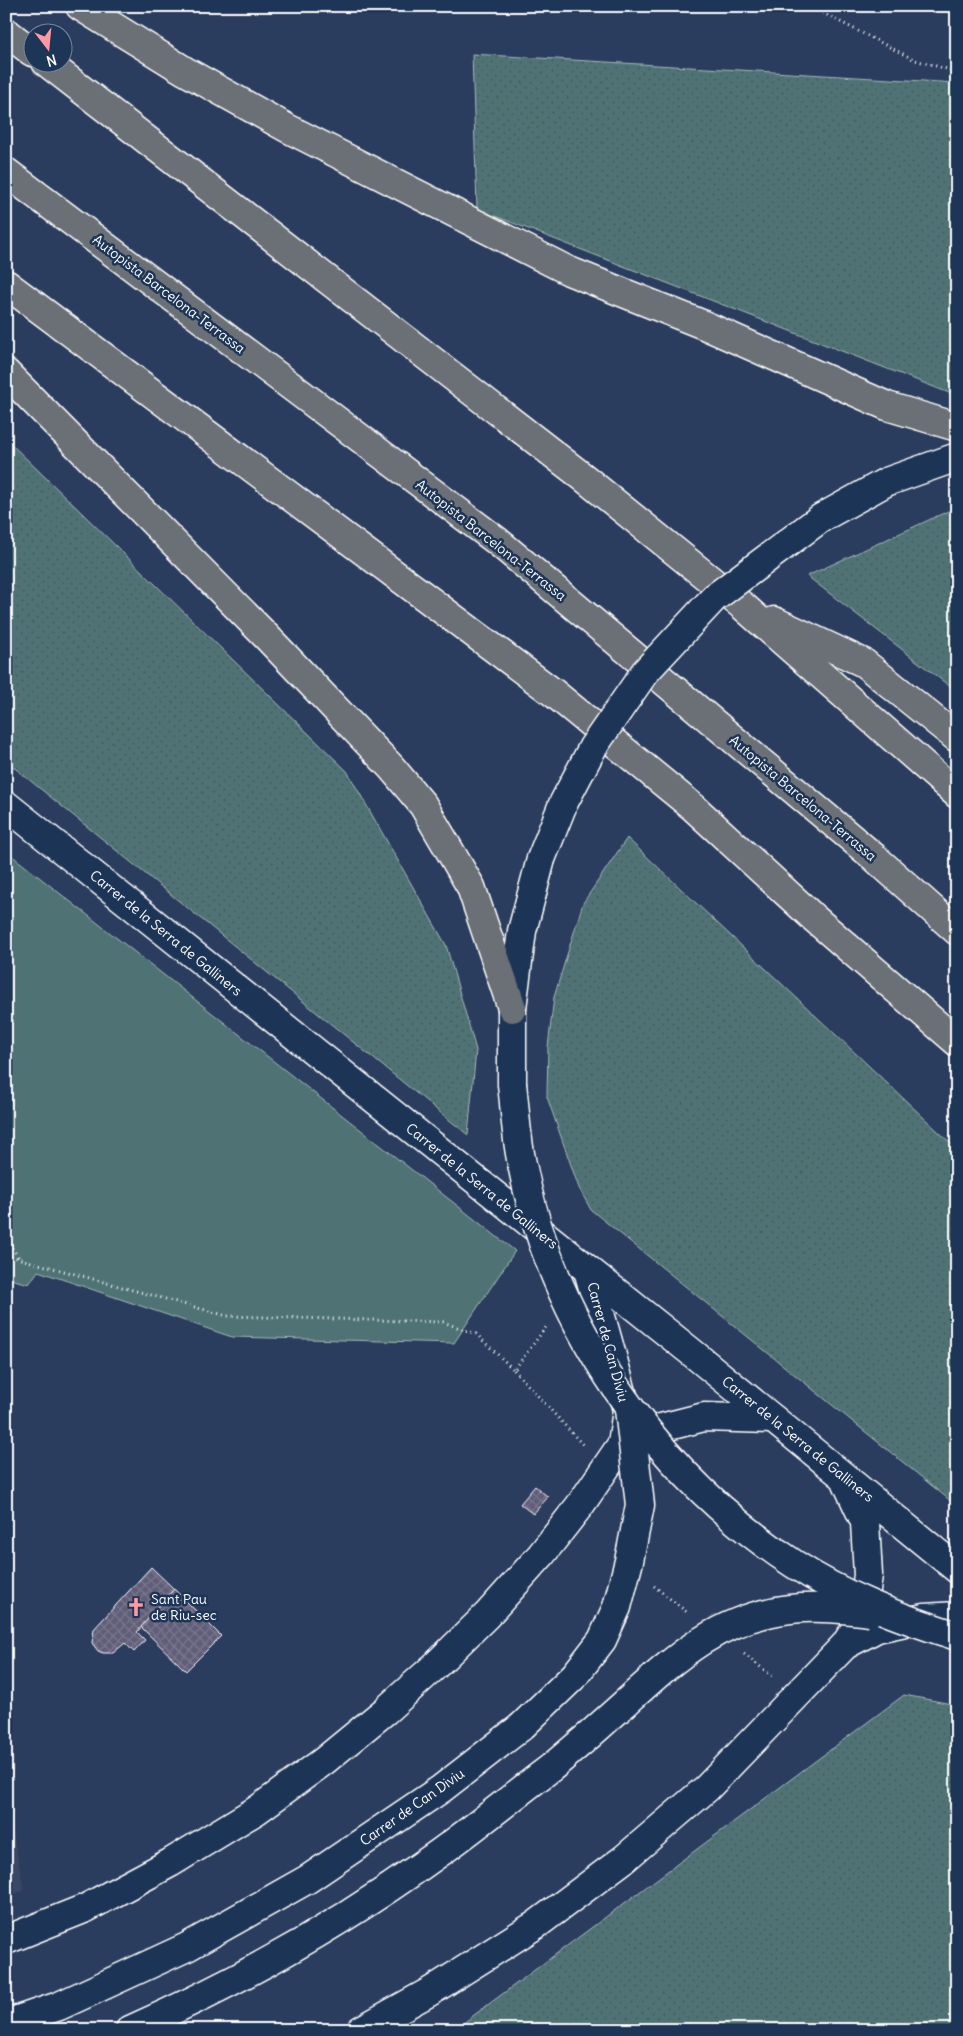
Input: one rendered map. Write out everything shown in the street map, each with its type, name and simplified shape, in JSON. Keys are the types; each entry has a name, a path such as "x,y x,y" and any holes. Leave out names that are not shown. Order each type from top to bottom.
{"highway":[{"path":"80,6 185,71 286,128 569,271 704,325 887,406 957,427"},
{"path":"6,32 22,44"},
{"path":"59,72 583,477 744,607 957,794"},
{"name":"Autopista Barcelona-Terrassa","path":"6,172 497,541 875,858 957,931"},
{"path":"6,284 556,694 693,806 814,919 957,1042"},
{"path":"6,373 265,635 391,766 423,806 471,887 512,1008"},
{"path":"744,607 864,663 957,738"}],"street":[{"path":"957,457 886,482 820,518 714,598 645,672 593,747 563,804 541,859 522,931 512,1008 512,1084 521,1160 542,1236 568,1301 596,1356 629,1409 678,1468 762,1542 796,1565 848,1595 891,1614 957,1636"},
{"name":"Carrer de la Serra de Galliners","path":"6,805 588,1270 957,1569"},
{"name":"Carrer de Can Diviu","path":"6,1940 86,1908 170,1863 257,1810 324,1761 435,1666 487,1615 541,1555 581,1504 622,1444 627,1410 588,1270"},
{"name":"Carrer de Can Diviu","path":"6,2024 59,2006 187,1947 308,1880 441,1789 521,1727 574,1675 602,1640 617,1607 629,1561 640,1505 629,1409"},
{"path":"622,1444 653,1430 704,1417 773,1419"},
{"path":"361,2030 431,1991 537,1924 624,1859 707,1788 845,1645 862,1619 868,1575 865,1522 845,1478"},
{"path":"130,2030 169,2013 268,1961 435,1857 552,1767 668,1663 715,1631 753,1618 789,1609 820,1607 891,1614"},
{"path":"845,1645 878,1628 924,1618 957,1616"}],"path":[{"path":"809,6 915,60 957,72"},
{"path":"6,1240 19,1259"},
{"path":"6,1255 227,1316 443,1322 476,1334 514,1370 548,1324"}],"shaded area":[{"path":"6,1794 24,1891 6,1895"}],"green space":[{"path":"472,54 957,83 957,396 477,209"},
{"path":"6,439 347,771 446,945 476,1050 468,1135 6,761"},
{"path":"957,507 957,692 807,576"},
{"path":"627,838 957,1149 957,1506 591,1210 579,1188 547,1097 548,1047 554,997 583,903"},
{"path":"6,851 515,1251 454,1343 232,1337 38,1271 29,1284 6,1278"},
{"path":"904,1695 957,1705 957,2030 454,2030"}],"building":[{"path":"535,1486 548,1497 533,1514 520,1504"},
{"name":"Sant Pau de Riu-sec","path":"151,1567 174,1589 137,1632 145,1640 134,1652 125,1643 113,1653 98,1651 92,1643 94,1629"},
{"path":"174,1589 221,1636 186,1671 141,1627"}],"place":[{"name":"Sant Pau de Riu-sec","path":"136,1607"}]}
